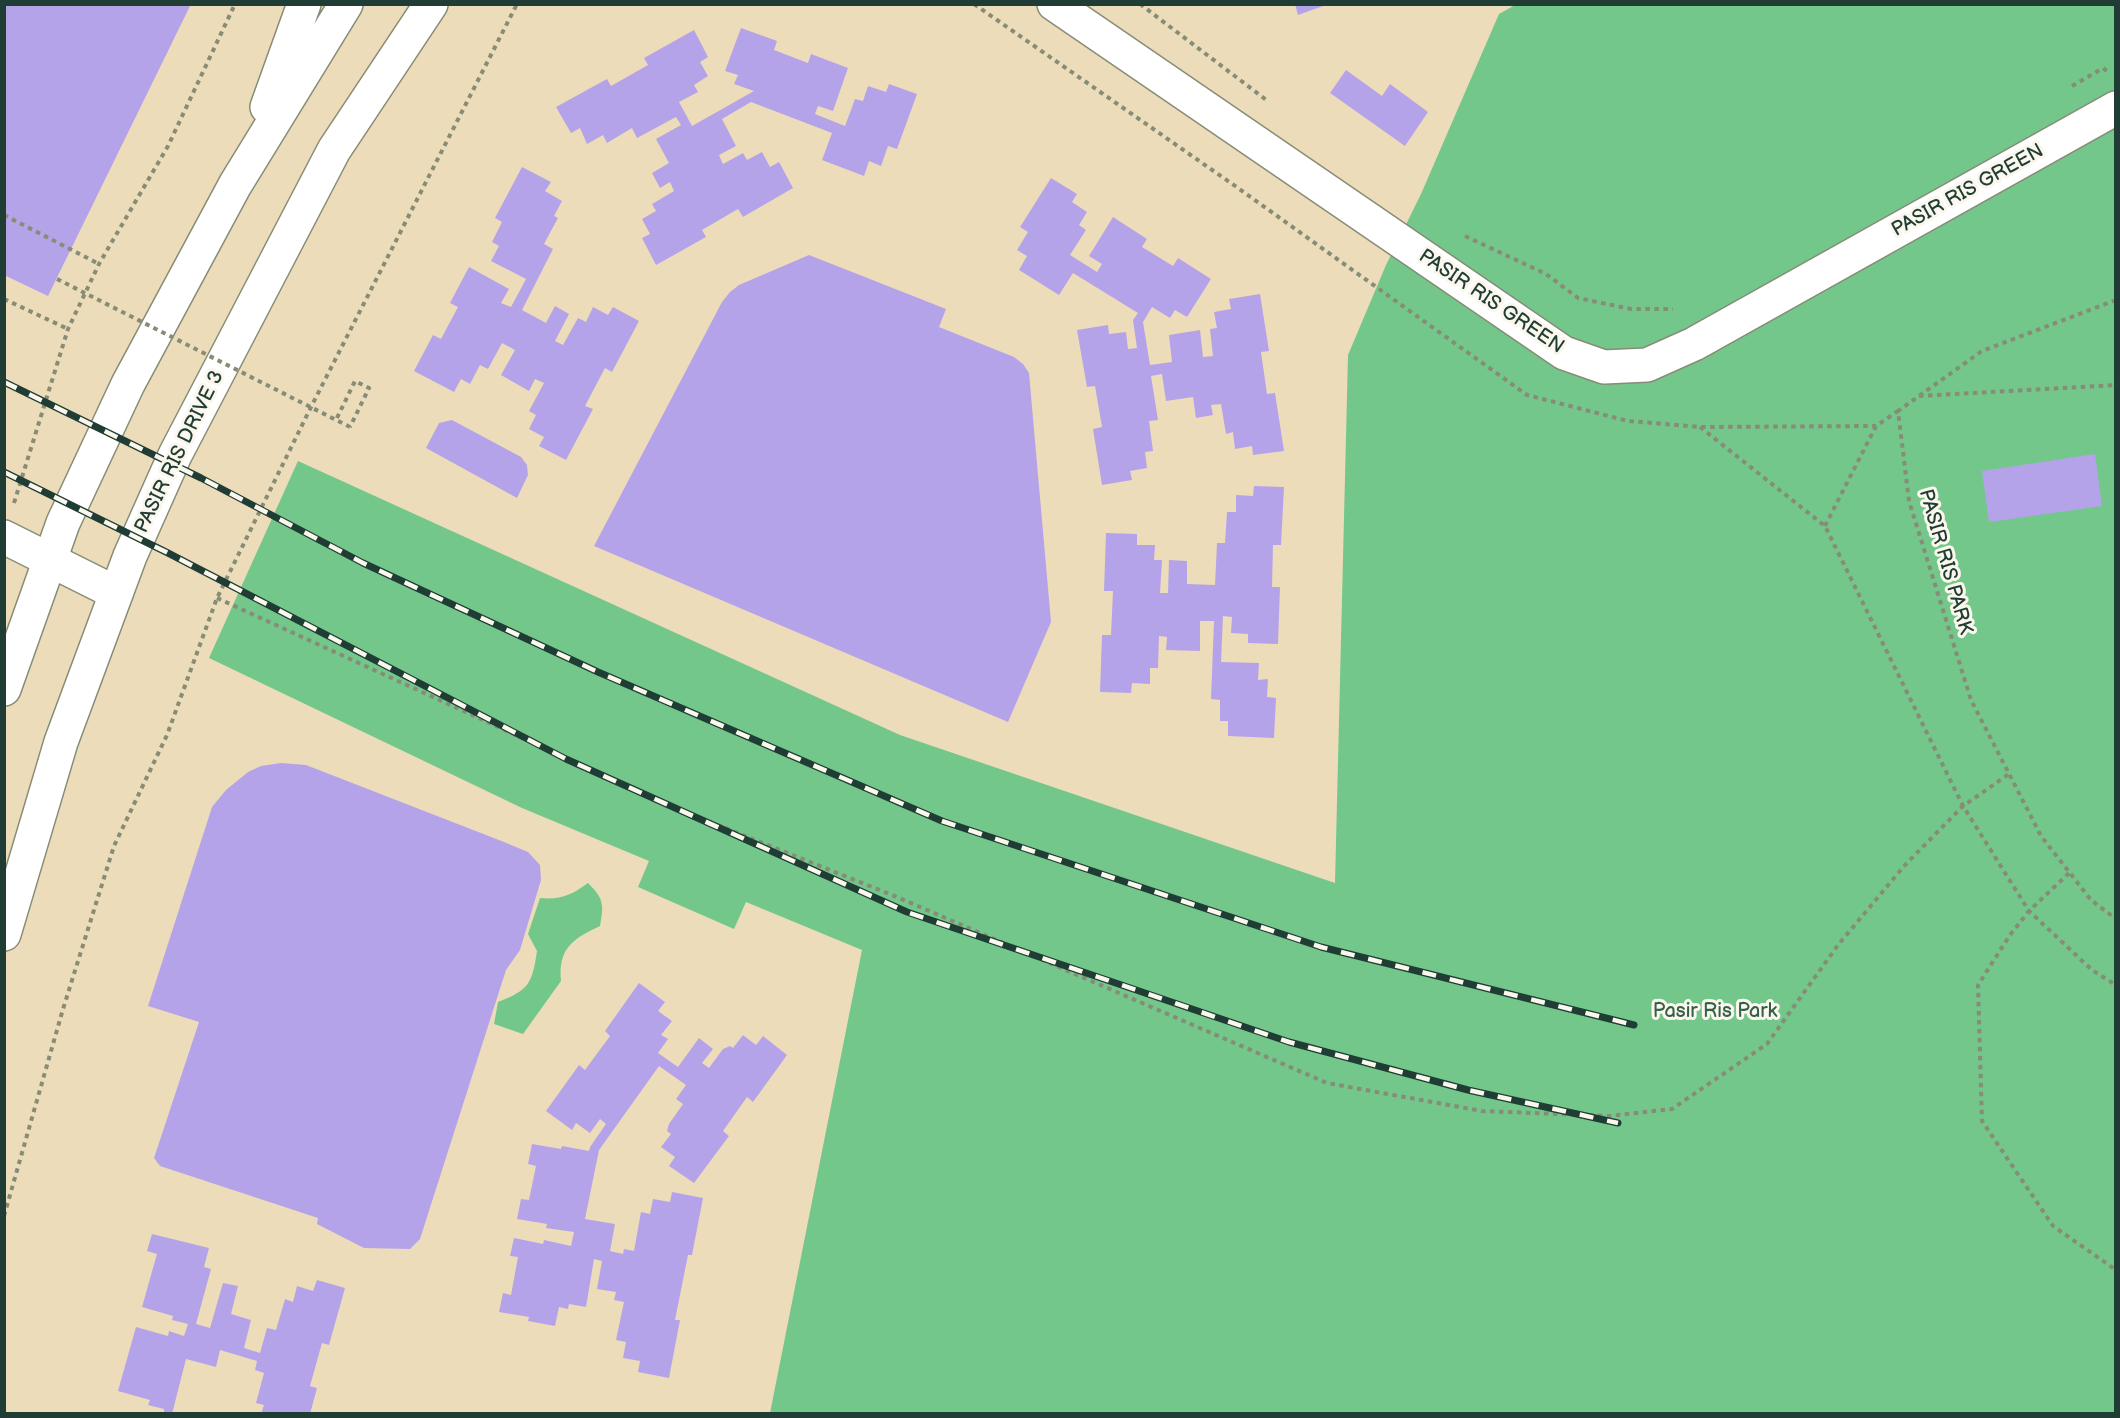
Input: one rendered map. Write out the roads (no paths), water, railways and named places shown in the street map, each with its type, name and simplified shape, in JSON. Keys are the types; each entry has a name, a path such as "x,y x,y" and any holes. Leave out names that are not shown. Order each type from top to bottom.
{"main road":[{"path":"254,153 272,89 304,4"},
{"path":"4,689 63,523 128,384 254,153 346,4"},
{"name":"PASIR RIS DRIVE 3","path":"4,934 61,742 130,556 175,455 334,150 431,4"},
{"name":"PASIR RIS GREEN","path":"1054,4 1564,354 1604,367 1647,365 1694,344 2115,108"},
{"path":"8,525 50,560 116,593"}],"railway":[{"path":"4,382 201,478 363,563 598,672 942,821 1321,947 1634,1025"},
{"path":"4,472 168,553 566,759 907,912 1289,1042 1468,1090 1618,1123"}],"park label":[{"name":"Pasir Ris Park","path":"1715,1012"}]}
